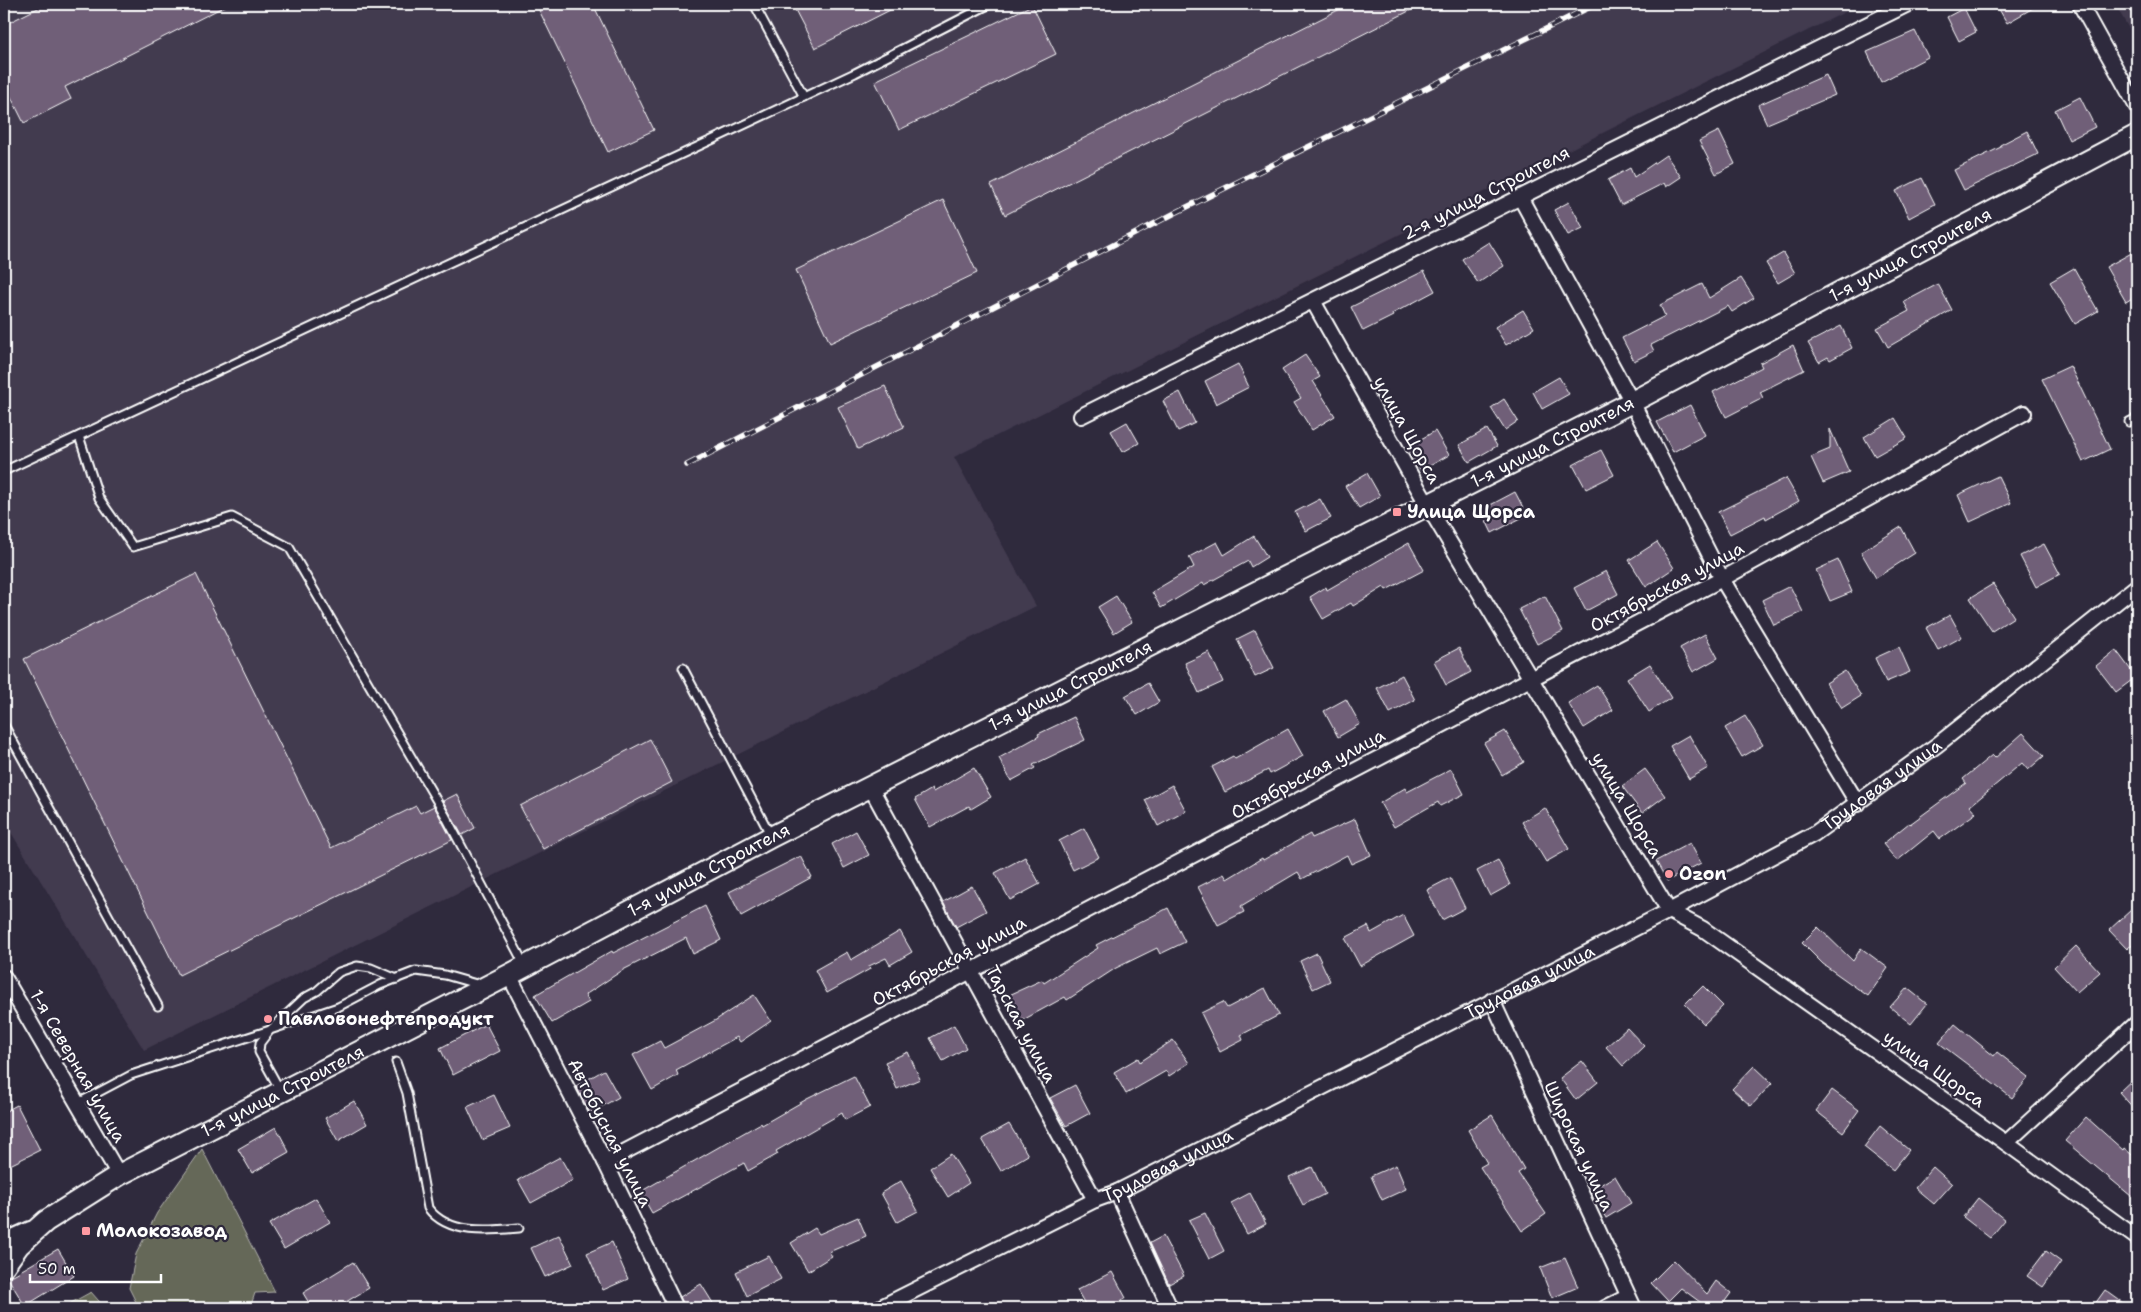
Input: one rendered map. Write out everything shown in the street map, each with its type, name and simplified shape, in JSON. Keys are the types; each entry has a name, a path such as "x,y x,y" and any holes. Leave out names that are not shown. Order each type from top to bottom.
{"street":[{"name":"2-я улица Строителя","path":"1081,416 1908,4"},
{"path":"2080,4 2137,107"},
{"name":"1-я улица Строителя","path":"4,1241 46,1221 119,1175 517,971 771,837 1632,402 2137,135"},
{"path":"1520,197 1632,402 1722,579 1858,804"},
{"name":"улица Щорса","path":"1313,301 1428,506 1669,911 1702,929 2006,1143 2137,1238"},
{"name":"Октябрьская улица","path":"605,1162 1722,579 2024,413"},
{"name":"Трудовая улица","path":"879,1308 1094,1200 1116,1192 1669,911 1814,834 1858,804 2137,586"},
{"name":"Тарская улица","path":"871,788 1094,1200"},
{"name":"Автобусная улица","path":"517,971 605,1162 676,1308"},
{"name":"1-я Северная улица","path":"4,977 119,1175"},
{"name":"Широкая улица","path":"1492,1000 1631,1302"},
{"path":"2006,1143 2137,1024"},
{"path":"1116,1192 1170,1308"},
{"path":"4,1266 19,1246 46,1221"},
{"path":"1605,1308 1631,1302"}],"lane":[{"path":"754,4 804,97"},
{"path":"4,471 804,97 990,4"},
{"path":"2129,422 2137,418"},
{"path":"78,436 99,498 133,547 232,517 289,547 445,815 517,971"},
{"path":"683,668 771,837"},
{"path":"4,726 158,1006"},
{"path":"281,1092 259,1052 260,1043 270,1030 304,998 317,991 339,972 357,966 371,968 397,979"},
{"path":"78,1103 131,1075 338,1007 416,971 445,975 485,987"},
{"path":"396,1062 409,1102 428,1208 434,1216 461,1228 485,1232 519,1228"}],"shaded area":[{"path":"4,4 1861,4 954,457 1036,606 144,1050 4,821"},
{"path":"2115,4 2137,4 2137,43"}],"green space":[{"path":"202,1149 275,1292 255,1293 250,1308 139,1308 129,1288 136,1254 157,1213"},
{"path":"91,1292 105,1308 62,1308"}],"building":[{"path":"46,4 229,4 65,87 71,99 24,123 4,83 4,25"},
{"path":"547,4 593,4 654,130 608,152 538,8"},
{"path":"792,4 902,4 815,48"},
{"path":"1350,4 1423,4 1005,215 991,185"},
{"path":"1996,4 2040,4 2007,23"},
{"path":"1032,5 1056,54 899,130 875,81"},
{"path":"1964,8 1976,32 1959,41 1947,17"},
{"path":"1915,31 1928,57 1881,82 1867,52"},
{"path":"1826,75 1835,95 1767,124 1758,105"},
{"path":"2080,97 2095,127 2069,140 2055,110"},
{"path":"1719,131 1735,164 1716,174 1699,141"},
{"path":"2027,131 2038,154 1964,190 1954,170 2001,147 2000,145"},
{"path":"1666,155 1681,177 1666,187 1664,183 1621,205 1608,180 1630,168 1634,177"},
{"path":"1922,178 1935,204 1909,218 1896,191"},
{"path":"943,200 977,273 830,343 796,270"},
{"path":"1569,202 1583,228 1568,235 1554,210"},
{"path":"1489,242 1504,266 1478,283 1462,259"},
{"path":"2137,250 2137,295 2126,302 2106,267"},
{"path":"1783,253 1795,273 1778,283 1766,263"},
{"path":"2074,268 2098,311 2075,324 2050,282"},
{"path":"1424,271 1435,291 1363,331 1351,307"},
{"path":"1741,278 1754,298 1732,312 1728,306 1651,345 1654,351 1634,361 1622,338 1665,316 1660,305 1702,284 1709,298"},
{"path":"1938,284 1952,310 1888,347 1877,328 1909,311 1904,302"},
{"path":"1523,310 1534,328 1506,345 1495,327"},
{"path":"1841,326 1852,348 1830,360 1828,357 1819,362 1808,343"},
{"path":"1793,345 1804,370 1760,392 1763,398 1726,417 1713,392 1762,367 1760,363"},
{"path":"1305,355 1320,377 1313,381 1335,416 1312,430 1294,402 1301,398 1282,370"},
{"path":"1238,364 1249,387 1216,404 1205,381"},
{"path":"2070,366 2110,449 2083,462 2042,379"},
{"path":"1559,377 1569,394 1542,409 1533,392"},
{"path":"885,386 904,427 858,449 838,407"},
{"path":"1180,392 1195,423 1178,431 1163,401"},
{"path":"1504,399 1518,421 1505,430 1491,408"},
{"path":"1690,405 1705,435 1673,452 1657,422"},
{"path":"1895,418 1907,438 1875,456 1864,437"},
{"path":"1127,422 1139,443 1123,452 1111,431"},
{"path":"1487,429 1497,446 1469,462 1459,445"},
{"path":"1830,429 1849,472 1823,483 1811,457 1830,449"},
{"path":"1435,431 1449,455 1421,471 1407,447"},
{"path":"1601,450 1614,475 1586,489 1573,465"},
{"path":"1367,473 1380,496 1359,508 1345,486"},
{"path":"1998,476 2011,503 1970,522 1958,495"},
{"path":"1786,478 1799,501 1766,519 1765,516 1730,534 1718,512"},
{"path":"1515,492 1527,515 1492,533 1481,510"},
{"path":"1320,499 1331,518 1306,531 1295,512"},
{"path":"1901,527 1915,553 1876,578 1861,552"},
{"path":"1254,536 1267,557 1251,567 1248,561 1204,585 1203,583 1161,608 1152,592 1194,567 1189,557 1217,542 1224,555"},
{"path":"1657,542 1674,568 1646,587 1629,560"},
{"path":"1409,543 1424,570 1386,590 1384,587 1353,606 1351,603 1323,619 1310,597 1326,587 1327,590"},
{"path":"2044,544 2060,574 2036,587 2020,556"},
{"path":"1838,560 1852,592 1830,601 1816,570"},
{"path":"1606,571 1618,594 1586,611 1574,588"},
{"path":"196,574 331,848 416,806 420,813 434,806 452,840 179,975 24,659"},
{"path":"1993,584 2014,617 1992,631 1970,598"},
{"path":"1790,586 1803,612 1774,625 1762,600"},
{"path":"1116,596 1132,622 1114,633 1098,607"},
{"path":"1545,596 1563,631 1537,644 1519,609"},
{"path":"1950,615 1962,637 1938,650 1926,628"},
{"path":"1255,630 1274,668 1255,677 1237,639"},
{"path":"1705,634 1718,658 1693,672 1680,648"},
{"path":"1899,647 1910,672 1886,682 1875,658"},
{"path":"1459,648 1471,672 1446,685 1434,661"},
{"path":"2116,650 2136,677 2116,692 2096,666"},
{"path":"1209,652 1223,682 1199,693 1185,663"},
{"path":"1650,664 1671,698 1649,712 1627,678"},
{"path":"1845,671 1861,696 1842,708 1826,683"},
{"path":"1402,675 1415,700 1390,713 1377,688"},
{"path":"1148,683 1159,702 1137,715 1125,696"},
{"path":"1597,685 1613,710 1584,728 1568,703"},
{"path":"1346,699 1360,724 1338,737 1324,711"},
{"path":"1745,716 1763,745 1742,757 1725,728"},
{"path":"1074,717 1085,740 1033,765 1035,768 1011,781 999,758 1039,736 1038,734"},
{"path":"1288,729 1303,756 1270,774 1268,770 1225,792 1212,767 1233,756 1235,759"},
{"path":"1505,731 1524,762 1502,775 1484,743"},
{"path":"2023,733 2044,756 2028,770 2022,763 1970,806 1976,813 1940,839 1934,831 1897,861 1883,844 1909,823 1966,783 1963,779 1992,755 1995,758"},
{"path":"1689,735 1708,768 1689,779 1670,746"},
{"path":"650,739 672,782 543,849 520,806"},
{"path":"974,768 991,797 971,809 969,806 930,827 915,799 932,789 933,792"},
{"path":"1451,769 1464,794 1440,806 1438,802 1394,827 1380,803 1405,788 1407,792"},
{"path":"1645,769 1665,796 1642,813 1622,786"},
{"path":"1172,785 1186,811 1158,826 1145,800"},
{"path":"457,794 475,828 462,835 443,801"},
{"path":"1545,808 1569,849 1546,862 1522,822"},
{"path":"1355,819 1371,855 1351,864 1347,855 1302,879 1298,872 1241,906 1244,912 1218,925 1198,887 1224,874 1227,879 1262,858 1263,860 1310,834 1312,838"},
{"path":"1084,828 1099,857 1073,870 1059,841"},
{"path":"856,831 869,855 844,868 832,844"},
{"path":"1690,843 1701,863 1667,881 1656,861"},
{"path":"801,856 812,877 741,916 729,892"},
{"path":"1025,857 1040,884 1010,900 995,873"},
{"path":"1498,860 1510,885 1490,896 1477,871"},
{"path":"1450,878 1465,908 1442,920 1427,890"},
{"path":"972,886 986,911 956,927 943,902"},
{"path":"705,906 721,940 693,954 686,938 623,970 585,995 589,1002 552,1023 535,995 612,951 613,953"},
{"path":"1168,908 1185,942 1160,954 1157,948 1116,968 1067,1000 1065,997 1021,1021 1007,996 1042,980 1044,983 1098,948 1096,945"},
{"path":"2131,910 2137,917 2137,940 2127,949 2109,930"},
{"path":"1403,915 1414,936 1360,966 1345,938 1368,926 1371,933"},
{"path":"1818,927 1853,961 1861,948 1888,968 1868,996 1823,964 1802,943"},
{"path":"900,931 912,952 890,965 886,958 869,966 870,969 827,993 815,970 847,952 851,960"},
{"path":"2076,946 2100,972 2077,992 2054,967"},
{"path":"1317,953 1330,981 1313,989 1300,961"},
{"path":"1703,986 1723,1006 1704,1024 1685,1004"},
{"path":"1265,988 1279,1015 1241,1035 1243,1040 1220,1052 1201,1013 1223,1002 1227,1008"},
{"path":"1907,988 1927,1004 1911,1024 1890,1007"},
{"path":"754,995 771,1021 740,1042 737,1037 676,1070 678,1075 652,1090 633,1055 660,1041 664,1048 716,1020"},
{"path":"486,1024 500,1051 453,1075 440,1048"},
{"path":"1955,1024 1994,1056 1997,1052 2029,1077 2012,1098 1939,1043"},
{"path":"954,1025 966,1048 943,1061 930,1038"},
{"path":"1627,1028 1644,1046 1623,1066 1606,1047"},
{"path":"1173,1040 1189,1063 1169,1076 1166,1071 1126,1094 1114,1072 1138,1058 1140,1062"},
{"path":"908,1052 920,1079 897,1089 885,1062"},
{"path":"1582,1061 1598,1082 1576,1100 1560,1078"},
{"path":"1754,1066 1772,1083 1751,1106 1732,1089"},
{"path":"604,1070 619,1097 590,1113 576,1086"},
{"path":"2137,1075 2137,1112 2119,1092"},
{"path":"854,1076 870,1107 845,1120 842,1113 776,1151 778,1154 748,1171 744,1163 652,1213 640,1192 761,1123 762,1125 807,1099"},
{"path":"1075,1085 1090,1113 1066,1126 1050,1098"},
{"path":"1832,1090 1859,1110 1843,1132 1816,1111"},
{"path":"494,1095 510,1128 482,1140 467,1107"},
{"path":"354,1101 367,1124 338,1141 325,1118"},
{"path":"17,1105 40,1150 4,1168 4,1112"},
{"path":"1492,1115 1524,1169 1518,1173 1546,1214 1522,1231 1480,1167 1487,1163 1468,1130"},
{"path":"2086,1117 2123,1150 2124,1148 2137,1159 2137,1201 2065,1141"},
{"path":"1009,1124 1028,1155 1001,1171 982,1139"},
{"path":"1880,1126 1909,1150 1893,1170 1864,1147"},
{"path":"276,1127 289,1152 252,1173 238,1149"},
{"path":"951,1154 969,1183 948,1197 930,1168"},
{"path":"560,1157 573,1180 531,1203 518,1180"},
{"path":"1396,1165 1406,1189 1382,1200 1371,1176"},
{"path":"1312,1167 1325,1194 1303,1205 1289,1177"},
{"path":"1933,1167 1952,1184 1934,1204 1915,1188"},
{"path":"1615,1176 1631,1203 1606,1218 1590,1191"},
{"path":"901,1181 918,1211 897,1222 881,1193"},
{"path":"1250,1193 1266,1224 1247,1234 1231,1203"},
{"path":"316,1198 330,1222 284,1249 269,1224"},
{"path":"1978,1198 2005,1220 1990,1238 1963,1217"},
{"path":"1205,1213 1224,1251 1209,1259 1189,1220"},
{"path":"858,1217 866,1236 829,1252 832,1256 808,1271 791,1243 815,1228 819,1234"},
{"path":"559,1235 573,1264 545,1277 531,1248"},
{"path":"1163,1236 1184,1276 1169,1284 1150,1243"},
{"path":"612,1242 628,1279 603,1290 587,1253"},
{"path":"58,1249 74,1276 25,1306 8,1278"},
{"path":"2046,1251 2061,1262 2043,1287 2027,1276"},
{"path":"769,1256 781,1279 747,1296 736,1272"},
{"path":"1565,1258 1578,1287 1552,1298 1540,1268"},
{"path":"1674,1260 1707,1294 1716,1281 1731,1293 1720,1308 1708,1308 1681,1288 1668,1301 1651,1283"},
{"path":"353,1262 369,1288 336,1308 312,1308 303,1293"},
{"path":"1112,1272 1126,1298 1107,1308 1087,1308 1077,1290"},
{"path":"701,1284 716,1308 685,1308 680,1297"},
{"path":"2105,1290 2130,1308 2092,1308"}],"railway":[{"path":"687,465 1177,212 1596,4"}],"place":[{"name":"Улица Щорса","path":"1397,512"},
{"name":"Ozon","path":"1669,874"},
{"name":"Павловонефтепродукт","path":"268,1019"},
{"name":"Молокозавод","path":"86,1231"}]}
